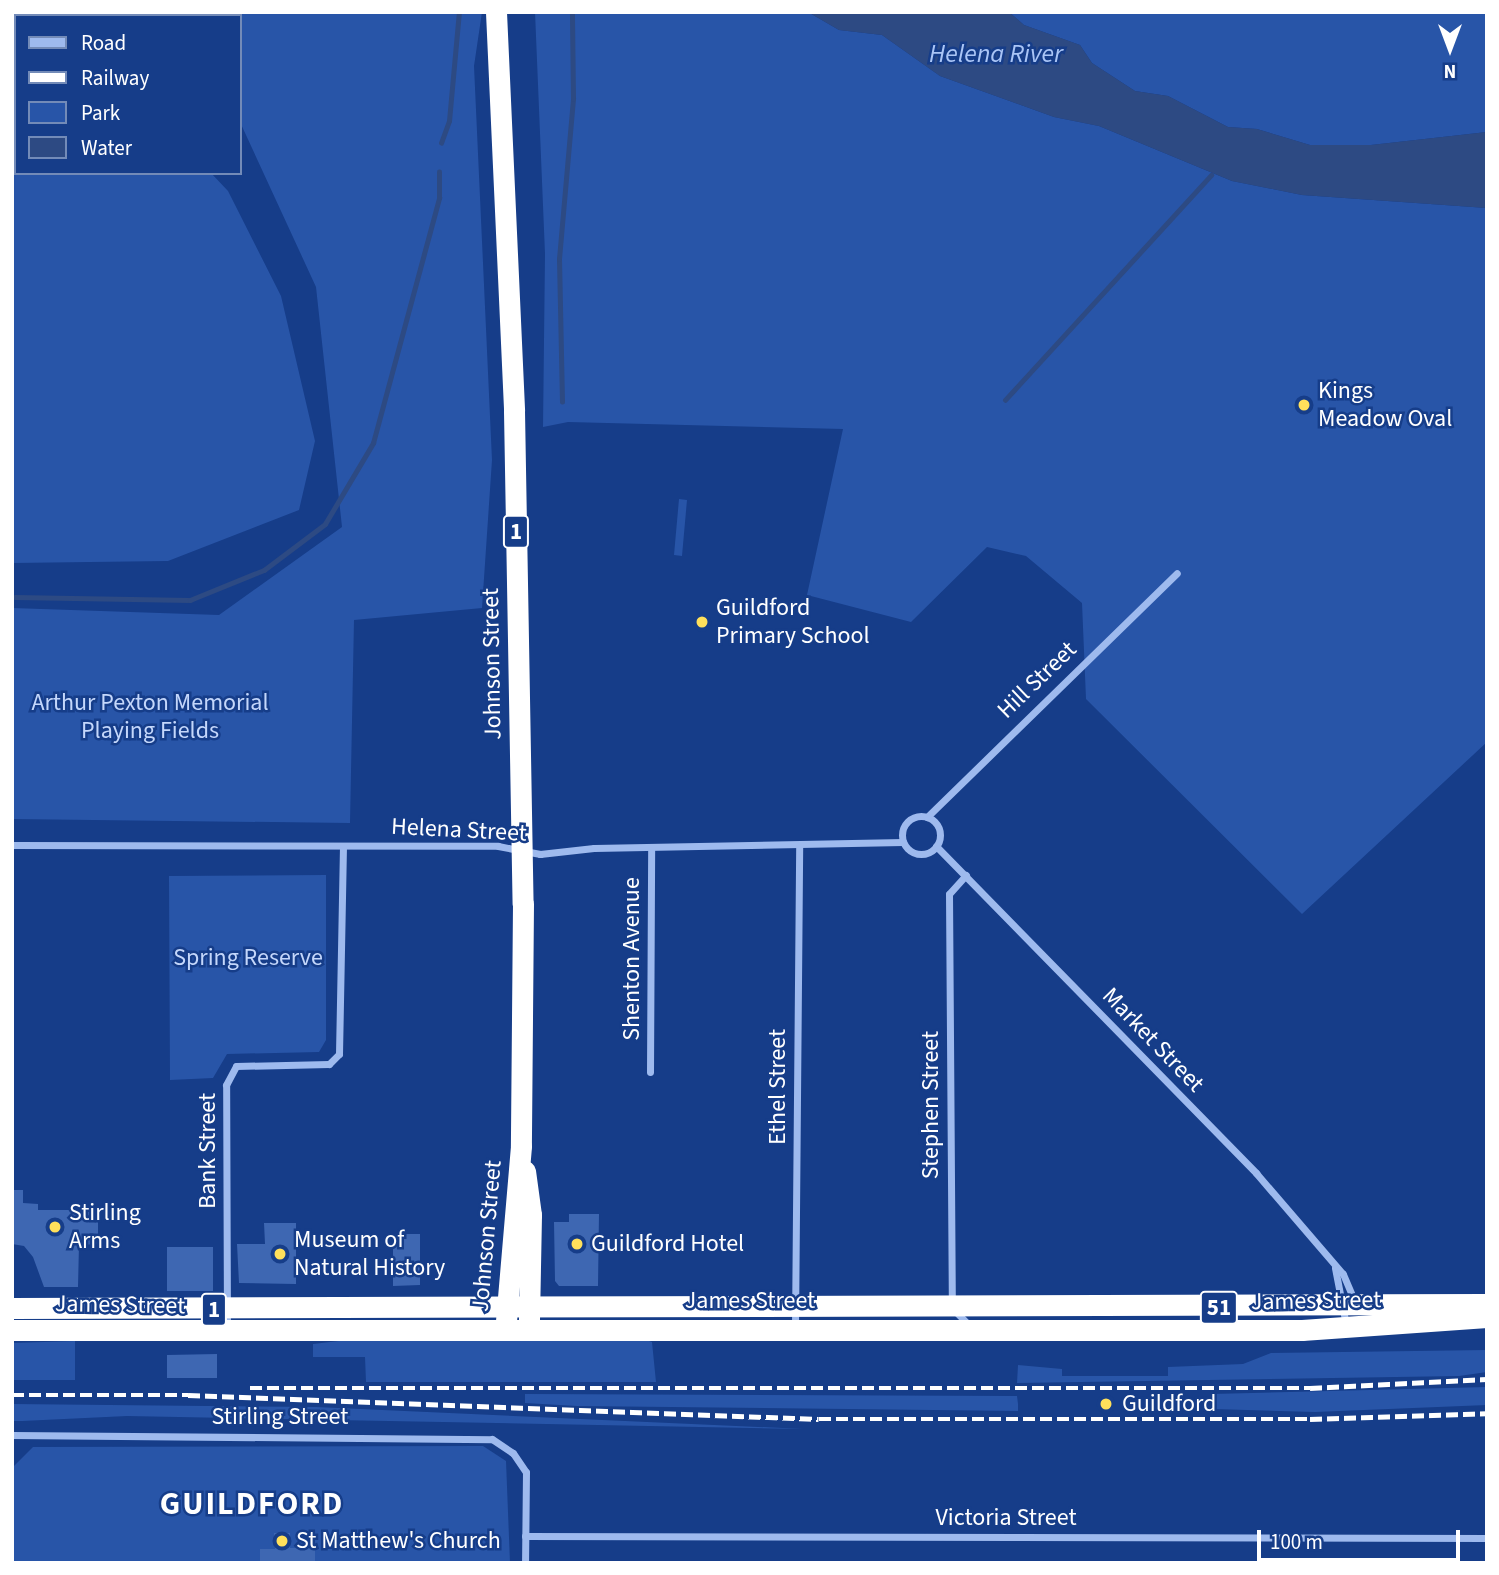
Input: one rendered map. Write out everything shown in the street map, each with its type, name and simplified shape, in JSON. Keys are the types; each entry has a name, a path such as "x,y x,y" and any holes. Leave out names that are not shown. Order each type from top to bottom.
{"highway":[{"name":"Johnson Street","path":"496,12 514,411 522,847 522,1146 506,1320"},
{"name":"Johnson Street","path":"522,1146 531,1215 529,1320"},
{"name":"James Street","path":"795,1317 977,1326 1273,1329 1487,1304"},
{"name":"James Street","path":"12,1308 227,1310 506,1320 795,1317 952,1308 1184,1308 1351,1318 1487,1317"},
{"path":"1184,1308 1260,1314 1273,1329"},
{"name":"James Street","path":"12,1329 227,1332 506,1320"}],"street":[{"name":"Hill Street","path":"927,817 1177,573"},
{"path":"927,817 940,833 936,846 923,854 903,842 907,822 927,817"},
{"name":"Helena Street","path":"12,845 522,847 540,854 594,848 903,842"},
{"name":"Bank Street","path":"227,1332 226,1085 236,1066 329,1064 339,1054 343,846"},
{"name":"Ethel Street","path":"795,1317 799,846"},
{"name":"Market Street","path":"936,846 1256,1173 1335,1268 1351,1318"},
{"name":"Shenton Avenue","path":"650,1072 651,847"},
{"name":"Stephen Street","path":"952,1308 949,894 965,875"},
{"path":"952,1308 958,1319 977,1326"},
{"name":"Stirling Street","path":"12,1435 471,1436 504,1445 522,1466 525,1535"},
{"name":"Stirling Street","path":"12,1441 27,1437"},
{"path":"525,1535 525,1563"},
{"name":"Victoria Street","path":"525,1535 1487,1538"}],"green space":[{"path":"12,12 58,14 14,14 14,175 213,175 228,191 281,296 315,441 299,510 168,561 12,563"},
{"name":"Arthur Pexton Memorial Playing Fields","path":"186,12 482,12 474,66 492,460 482,608 354,620 350,823 12,819 12,608 219,615 342,527 316,287 242,126 242,14"},
{"path":"535,12 808,12 839,30 882,35 940,76 1054,117 1099,126 1232,181 1302,195 1487,208 1487,742 1302,914 1086,699 1082,603 1026,556 987,547 911,622 807,595 843,429 568,422 543,427 545,254"},
{"path":"1009,12 1487,12 1487,132 1371,145 1310,145 1257,129 1228,127 1168,96 1135,91 1092,63 1080,45 1024,25"},
{"path":"679,499 687,500 682,556 674,555"},
{"name":"Spring Reserve","path":"326,875 326,1040 319,1052 227,1054 213,1078 170,1080 169,876"},
{"path":"356,1339 643,1339 652,1342 656,1382 366,1382 365,1357 313,1357 313,1344"},
{"path":"75,1341 75,1380 12,1380 12,1343"},
{"path":"1487,1350 1487,1372 1459,1376 1017,1383 1018,1365 1062,1369 1062,1376 1168,1376 1168,1367 1243,1364 1271,1353"},
{"path":"1487,1387 1487,1405 1315,1412 1213,1409 1212,1394"},
{"path":"525,1394 1017,1396 1018,1411 577,1406 525,1403"},
{"path":"12,1404 316,1407 804,1429 127,1416 12,1421"},
{"path":"483,1446 506,1461 510,1563 12,1563 12,1468 33,1447"}],"water":[{"name":"Helena River","path":"808,12 1009,12 1024,25 1080,45 1092,63 1135,91 1168,96 1228,127 1257,129 1310,145 1371,145 1487,132 1487,208 1302,195 1232,181 1099,126 1054,117 940,76 882,35 839,30"}],"building":[{"name":"Stirling Arms","path":"12,1190 23,1190 23,1203 38,1204 38,1210 98,1210 98,1244 79,1245 78,1287 44,1287 33,1257 24,1246 12,1244"},
{"name":"Guildford Hotel","path":"569,1214 599,1214 598,1286 559,1286 555,1281 554,1222 569,1222"},
{"name":"Museum of Natural History","path":"264,1223 296,1223 296,1284 239,1283 237,1244 265,1244"},
{"path":"393,1234 420,1234 420,1285 393,1286"},
{"path":"167,1247 213,1247 213,1291 167,1291"},
{"path":"217,1354 217,1378 167,1378 167,1355"},
{"name":"St Matthew's Church","path":"274,1533 290,1533 290,1548 315,1548 315,1562 260,1563 260,1549 275,1549"}],"waterway":[{"path":"441,143 449,121 459,12"},
{"path":"562,402 559,259 573,99 572,12"},
{"path":"15,597 190,600 264,570 325,524 373,443 439,198 439,172"},
{"path":"1005,400 1211,175"}],"railway":[{"path":"250,1388 1310,1388 1487,1379"},
{"path":"12,1395 188,1395 819,1419 1310,1419 1487,1413"}],"place":[{"name":"Kings Meadow Oval","path":"1304,405"},
{"name":"Guildford Primary School","path":"702,622"},
{"name":"Stirling Arms","path":"55,1227"},
{"name":"Guildford Hotel","path":"577,1244"},
{"name":"Museum of Natural History","path":"280,1254"},
{"name":"Guildford","path":"1106,1404"},
{"name":"St Matthew's Church","path":"282,1541"}],"district":[{"name":"GUILDFORD","path":"252,1504"}]}
